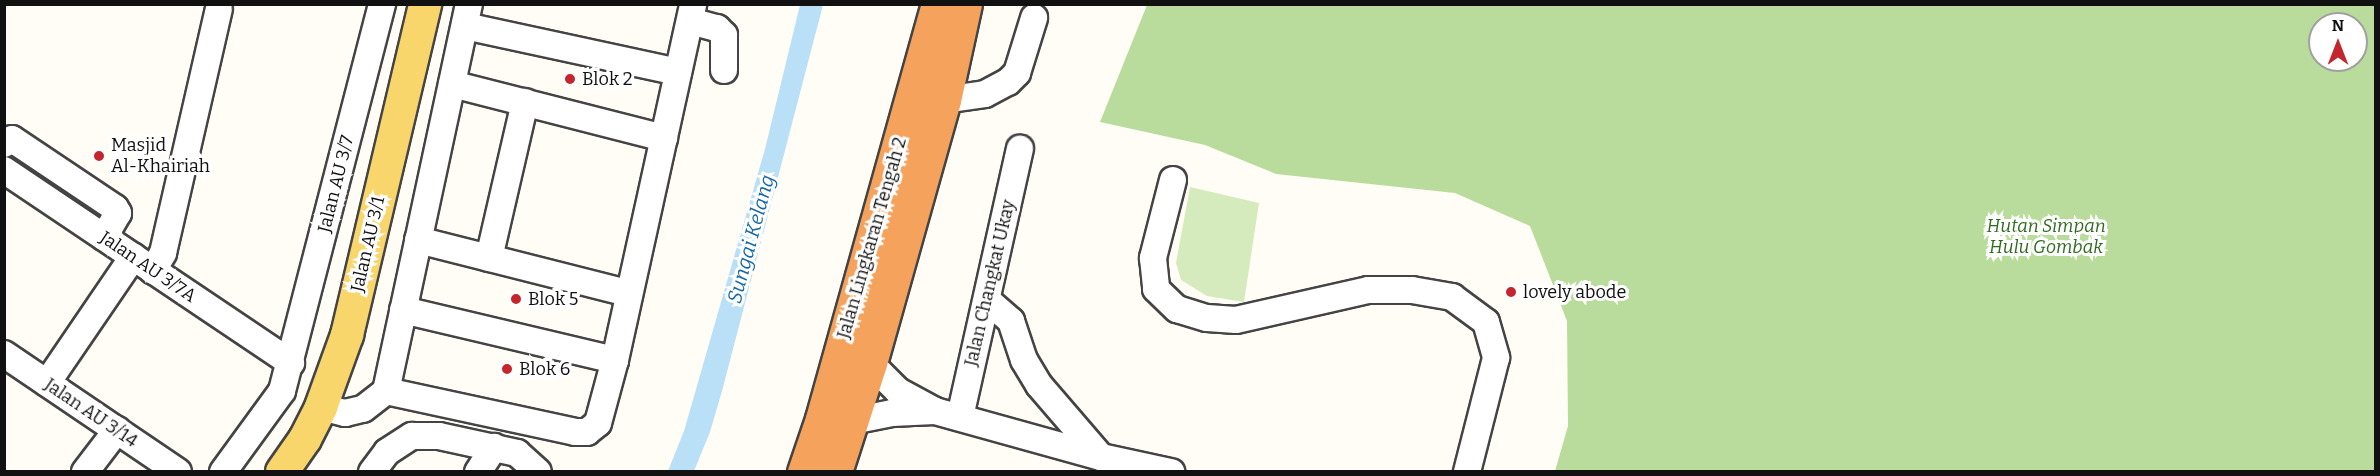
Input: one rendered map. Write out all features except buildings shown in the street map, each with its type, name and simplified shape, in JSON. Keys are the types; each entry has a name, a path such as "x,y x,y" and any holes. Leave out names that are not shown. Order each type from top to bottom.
{"highway":[{"name":"Jalan Lingkaran Tengah 2","path":"804,471 822,419 938,4"},
{"name":"Jalan Lingkaran Tengah 2","path":"835,471 870,363 944,100 965,4"}],"main road":[{"name":"Jalan AU 3/1","path":"282,471 305,439 321,407 347,335 425,4"}],"street":[{"name":"Jalan AU 3/7","path":"223,471 282,391 382,4"},
{"path":"47,383 143,264 163,253 219,9"},
{"path":"386,391 575,432 587,432 598,423 615,360 691,13 717,28 724,35 724,70"},
{"path":"321,407 345,413 363,409 386,391 467,15 678,72"},
{"path":"944,100 985,94 1008,82 1017,73 1034,18"},
{"path":"452,84 664,138"},
{"path":"489,258 525,102"},
{"path":"4,144 12,139 115,208 118,213 104,237"},
{"name":"Jalan Changkat Ukay","path":"960,417 1020,149"},
{"name":"Jalan AU 3/7A","path":"4,170 291,363"},
{"path":"1173,180 1153,258 1156,289 1177,309 1207,318 1236,320 1368,290 1412,290 1452,297 1486,322 1496,358 1467,471"},
{"path":"418,240 628,293"},
{"path":"987,300 1011,321 1024,360 1039,386 1101,457"},
{"path":"404,310 615,360"},
{"name":"Jalan AU 3/14","path":"4,354 178,471"},
{"path":"870,363 898,392 935,411 1101,457 1171,471"},
{"path":"852,421 892,413 935,411"},
{"path":"85,471 117,430"},
{"path":"372,471 387,452 412,435 439,435 505,457 538,471"},
{"path":"478,471 505,457"}],"green space":[{"name":"Hutan Simpan Hulu Gombak","path":"1147,5 2375,5 2375,471 1555,471 1568,426 1567,321 1530,226 1455,193 1276,174 1205,145 1100,122"},
{"path":"1190,187 1259,203 1244,302 1207,296 1181,280 1176,263"}],"water":[{"name":"Sungai Kelang","path":"800,5 823,5 722,391 710,432 694,471 668,471 684,431 765,149"}],"place":[{"name":"Blok 2","path":"570,79"},
{"name":"Masjid Al-Khairiah","path":"99,156"},
{"name":"lovely abode","path":"1511,292"},
{"name":"Blok 5","path":"516,299"},
{"name":"Blok 6","path":"507,369"}]}
